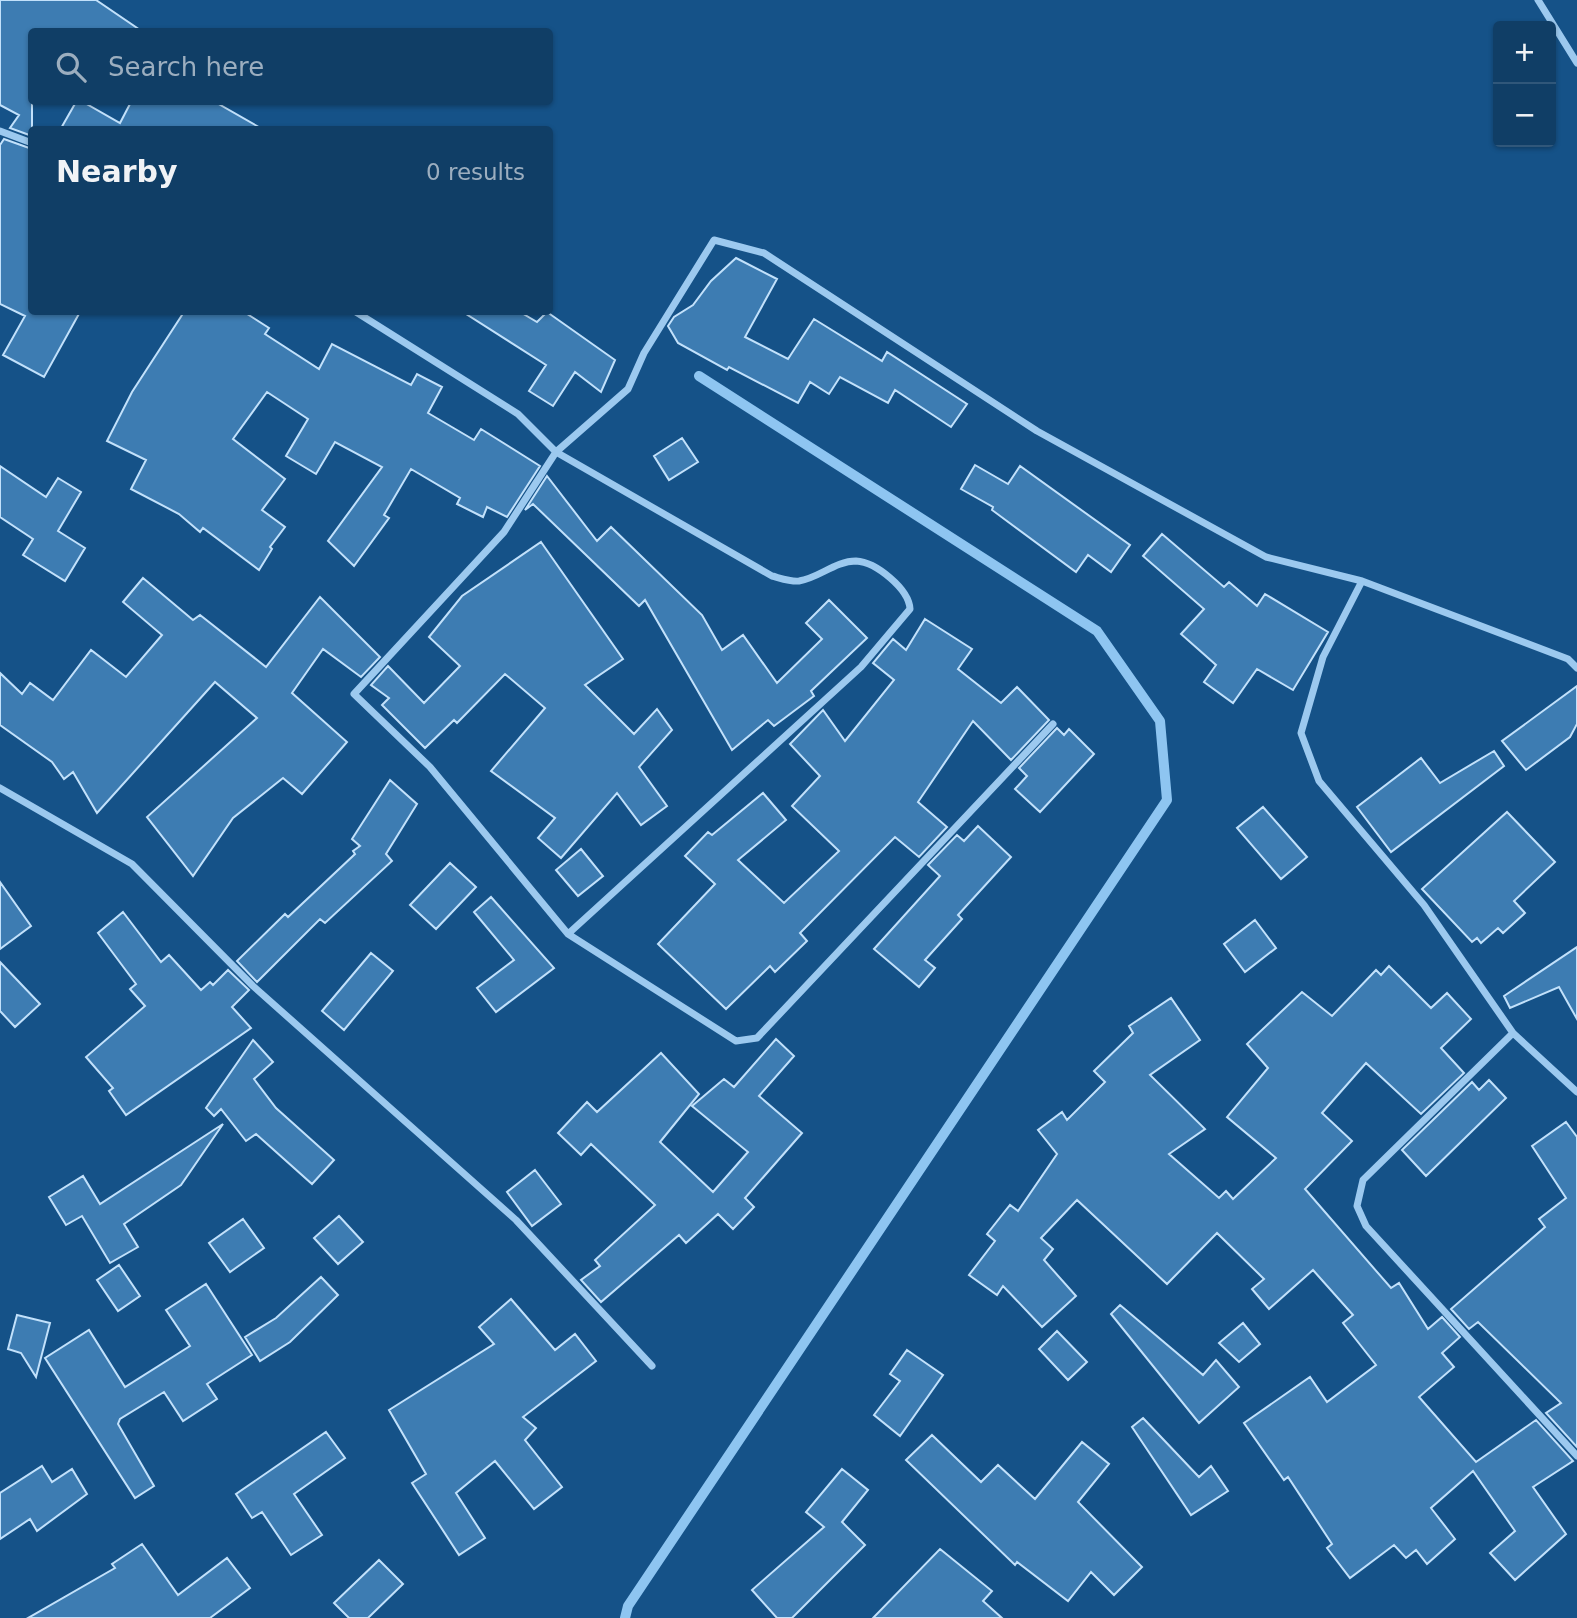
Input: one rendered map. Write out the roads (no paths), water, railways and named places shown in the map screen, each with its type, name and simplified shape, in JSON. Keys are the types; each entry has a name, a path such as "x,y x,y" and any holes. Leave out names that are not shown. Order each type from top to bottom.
{"street":[{"path":"1538,0 1577,63"},
{"path":"0,131 28,142"},
{"path":"1053,724 757,1038 736,1041 568,934 430,767 354,694 503,532 556,452 628,389 644,353 714,240 764,253 1037,431 1266,557 1362,581 1573,659 1577,668"},
{"path":"361,315 518,414 556,452 772,576 797,582 841,564 859,561 891,578 905,591 910,610 861,667 568,934"},
{"path":"1362,581 1323,657 1301,733 1319,781 1424,905 1513,1033 1577,1092"},
{"path":"0,788 132,864 253,986 516,1220 652,1366"},
{"path":"1513,1033 1363,1180 1357,1206 1366,1226 1577,1457"}],"waterway":[{"path":"625,1618 628,1606 1167,800 1160,721 1097,631 699,376"}]}
